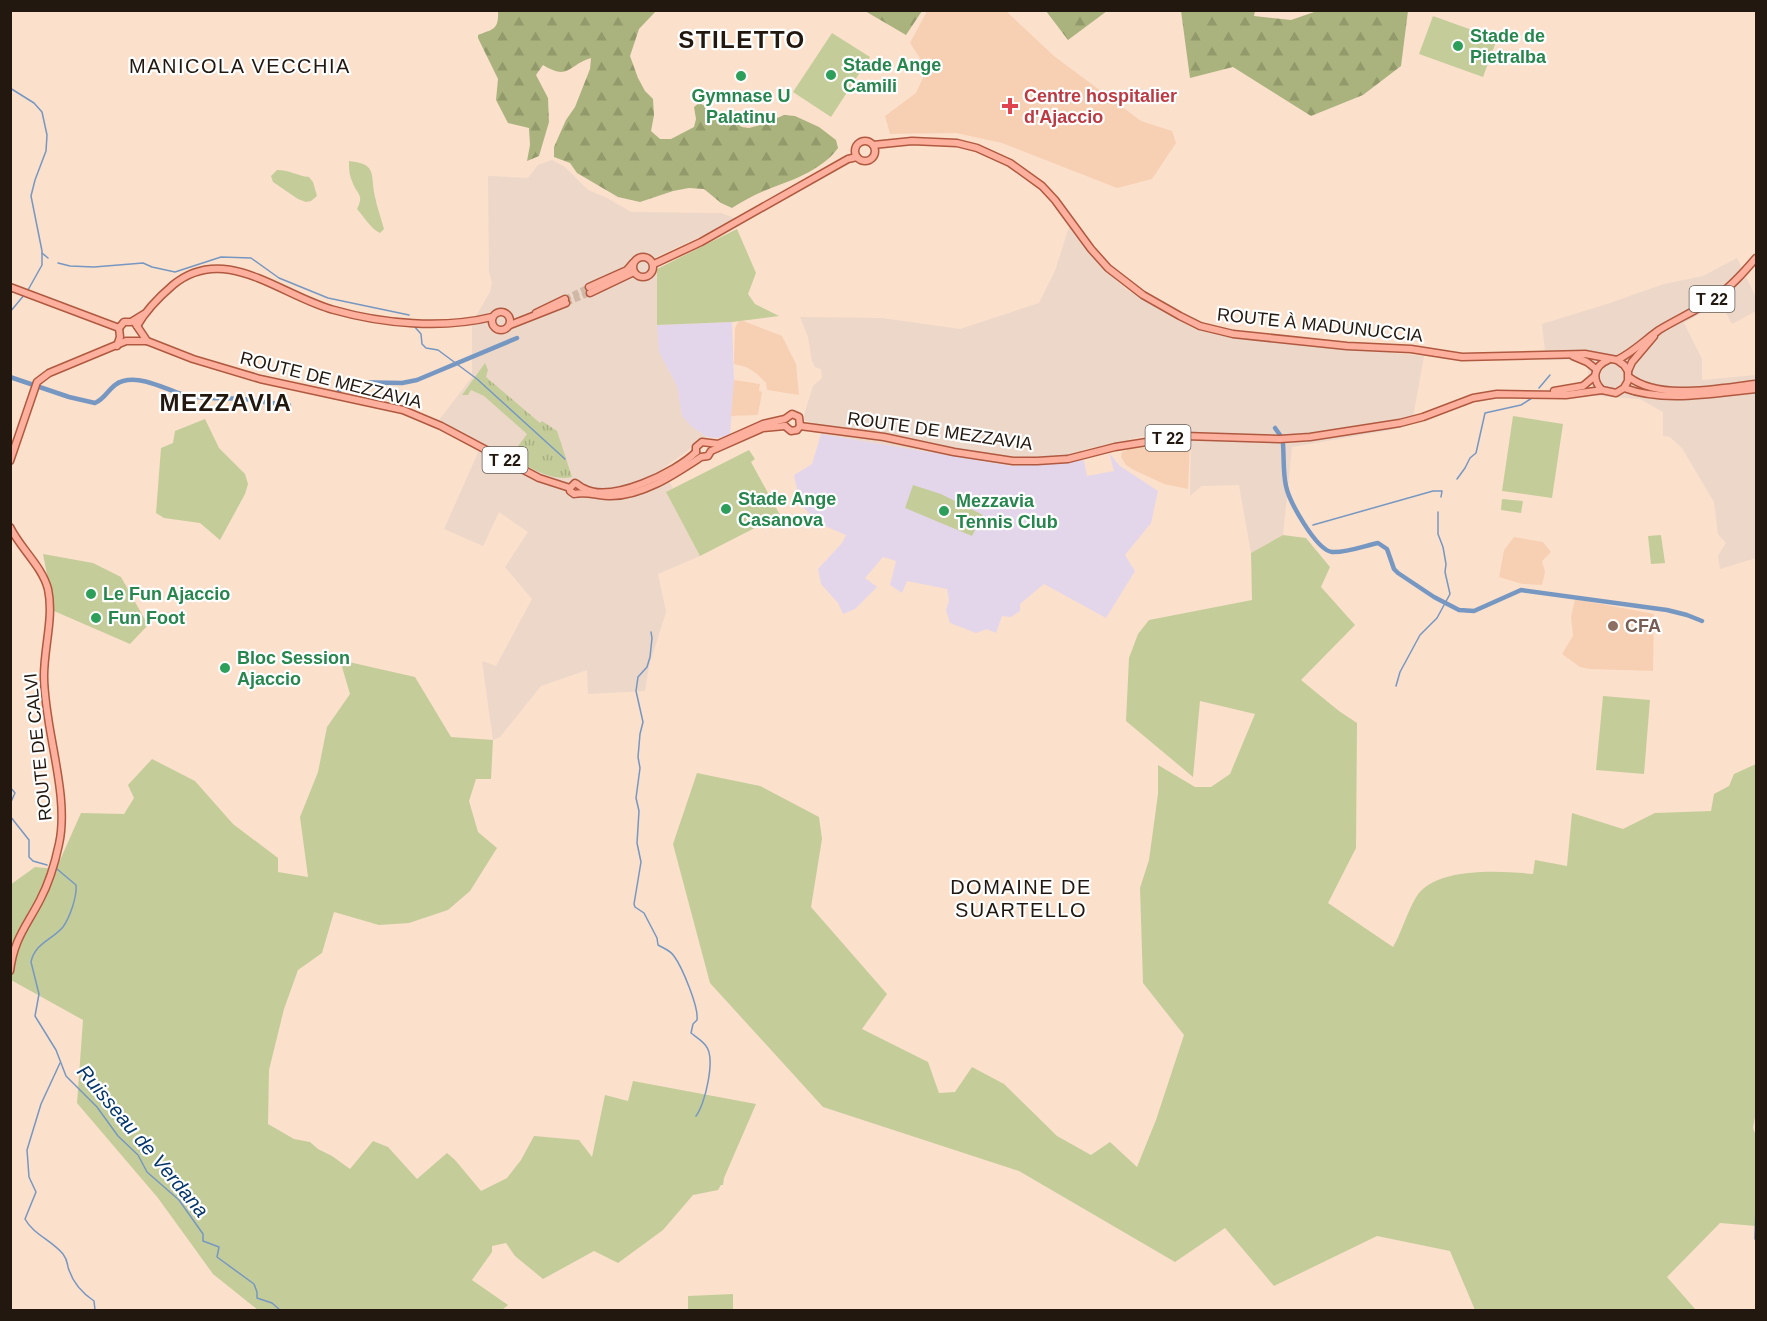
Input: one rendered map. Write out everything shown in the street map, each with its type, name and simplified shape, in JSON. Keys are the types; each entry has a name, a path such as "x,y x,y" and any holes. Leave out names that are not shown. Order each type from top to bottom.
{"main road":[{"path":"867,141 874,148 873,158 867,161 861,161 856,155 857,145 862,142 867,141"},
{"name":"ROUTE À MADUNUCCIA","path":"874,148 912,141 957,143 977,148 1010,163 1042,186 1108,268 1143,295 1200,326 1233,334 1347,346 1411,349 1462,357 1584,354 1608,360"},
{"path":"654,264 701,242 856,155"},
{"path":"644,256 652,260 654,269 647,277 642,278 634,272 589,290 627,270 640,257 644,256"},
{"name":"T 22","path":"1617,360 1626,356 1636,346 1660,330 1721,293 1756,258"},
{"path":"634,262 634,272"},
{"path":"119,328 124,322 131,322 144,314 181,279 203,269 218,267 244,273 334,310 365,317 416,323 474,321 492,317 501,312 509,316 524,318"},
{"path":"10,287 119,328 123,339"},
{"path":"474,321 502,331 510,324 566,301"},
{"path":"123,339 134,340 138,335 138,328 144,314"},
{"path":"509,316 510,324"},
{"path":"492,317 492,326"},
{"path":"131,322 147,341"},
{"name":"T 22","path":"1628,374 1632,362 1660,330"},
{"path":"10,461 37,382 49,373 117,346 123,339"},
{"name":"T 22","path":"134,340 147,341"},
{"name":"ROUTE DE MEZZAVIA","path":"147,341 260,379 403,410 441,426 539,478 570,488 573,494 580,490 612,496 632,492 661,481 699,454"},
{"name":"ROUTE À MADUNUCCIA","path":"1570,355 1587,362 1595,372"},
{"path":"1628,374 1624,388 1616,393 1606,392 1596,384 1595,372 1603,362 1608,360 1617,360 1624,365 1637,384 1668,391 1756,384"},
{"name":"ROUTE DE MEZZAVIA","path":"1536,393 1563,391 1583,386 1595,372"},
{"path":"1624,388 1634,392 1671,395 1756,389"},
{"name":"ROUTE DE MEZZAVIA","path":"800,426 884,437 954,452 1012,461 1037,461 1068,459 1115,447 1184,436 1280,439 1310,437 1400,423 1473,398 1497,393 1566,395 1602,390"},
{"path":"789,415 797,415 801,421 797,430 791,431 785,423 789,415"},
{"path":"710,448 706,442 696,447 699,454 706,457 710,448 763,428 785,423"},
{"name":"ROUTE DE CALVI","path":"10,527 44,579 49,598 44,691 61,801 62,826 53,867 40,899 12,952 10,970"}],"shaded area":[{"name":"Centre hospitalier d'Ajaccio","path":"927,11 1006,11 1054,56 1141,121 1172,131 1176,143 1152,179 1117,188 1002,143 956,133 890,134 885,116 916,93 927,69 910,43"},
{"path":"552,160 565,167 588,190 631,212 721,213 735,218 721,227 656,257 659,352 677,386 682,416 692,427 707,437 662,469 673,488 666,492 700,556 658,574 666,612 649,666 645,691 588,694 587,670 541,686 500,737 493,740 482,661 496,666 532,599 505,567 528,532 499,512 483,546 444,529 482,444 439,420 472,377 472,323 490,292 492,283 489,272 488,176 528,178 538,165"},
{"path":"1069,227 1098,264 1126,289 1194,329 1221,336 1424,356 1412,423 1391,430 1292,447 1283,535 1251,553 1239,485 1202,486 1190,496 1191,432 1159,433 1082,450 1084,460 1012,466 821,434 822,426 804,420 813,386 822,378 821,369 815,367 812,361 808,337 800,317 882,318 960,329 1039,303 1055,271"},
{"path":"1737,258 1756,298 1756,311 1732,324 1720,302 1684,323 1702,359 1702,380 1756,375 1756,558 1720,569 1718,556 1726,543 1718,534 1714,502 1682,448 1670,437 1663,436 1663,412 1640,399 1596,396 1588,376 1588,367 1568,360 1546,360 1542,324 1664,284 1703,276"},
{"path":"741,320 782,336 796,364 799,395 767,390 766,383 756,373 734,364 735,328"},
{"path":"732,322 734,380 730,435 717,438 707,437 692,427 682,416 677,386 659,352 657,325"},
{"path":"734,380 760,384 759,391 762,392 758,415 731,416"},
{"path":"821,434 1012,466 1084,460 1087,476 1114,471 1109,453 1120,466 1158,491 1151,523 1125,555 1135,571 1106,618 1044,584 1020,604 1020,611 1011,617 1002,616 996,633 987,629 976,633 950,623 946,610 949,601 947,589 907,581 902,593 890,585 896,561 883,557 865,578 877,587 855,609 843,614 838,603 821,584 818,569 842,543 846,535 820,524 800,504 794,475 812,464"},
{"path":"1190,442 1188,489 1164,484 1134,470 1126,465 1121,457 1122,452 1130,449"},
{"path":"1514,537 1543,542 1551,552 1542,561 1545,572 1542,585 1522,584 1499,577 1504,550"},
{"name":"CFA","path":"1575,599 1654,614 1653,671 1590,669 1580,667 1562,654 1573,636 1571,617"}],"green space":[{"path":"498,11 656,11 639,29 630,56 638,78 645,91 653,99 654,115 651,131 660,139 671,139 694,127 696,119 694,107 699,103 742,127 749,128 784,115 795,116 819,127 836,140 838,148 811,171 732,208 721,203 704,189 689,188 673,191 640,202 618,197 577,173 570,163 554,157 554,147 566,120 575,107 590,69 591,58 564,72 552,70 543,65 536,75 548,98 549,122 539,156 527,161 530,145 529,128 508,123 496,100 498,79 478,38 478,35 494,28"},
{"path":"865,11 922,11 906,35"},
{"path":"1046,11 1107,11 1068,40"},
{"path":"1181,11 1255,11 1254,16 1291,20 1317,11 1408,11 1401,66 1363,95 1311,116 1233,67 1190,78"},
{"name":"Stade de Pietralba","path":"1433,16 1497,39 1483,77 1419,54"},
{"name":"Stade Ange Camili","path":"832,33 870,57 831,117 793,92"},
{"path":"349,161 365,165 371,172 384,229 380,233 370,226 357,209 360,197 351,178"},
{"path":"277,170 309,177 317,196 306,202 298,199 273,182 271,176"},
{"path":"737,229 756,273 748,294 755,304 779,316 732,322 657,325 657,269"},
{"path":"485,363 488,370 486,377 540,423 542,421 557,431 572,477 548,475 510,457 527,434 484,396 471,390 468,395 462,395"},
{"path":"1513,416 1563,424 1552,498 1502,491"},
{"path":"205,419 219,448 245,474 248,484 220,540 200,523 164,518 156,513 161,448 173,443 175,431"},
{"name":"Stade Ange Casanova","path":"749,450 755,459 751,462 780,515 700,556 666,492"},
{"name":"Mezzavia Tennis Club","path":"913,485 941,494 983,515 972,536 905,508"},
{"path":"1502,499 1523,501 1521,513 1501,510"},
{"path":"1283,535 1306,538 1330,567 1321,587 1355,625 1301,680 1357,723 1356,848 1328,903 1393,947 1416,898 1429,885 1442,879 1473,873 1533,874 1535,860 1567,866 1572,813 1623,829 1655,813 1711,811 1714,794 1729,786 1734,774 1756,764 1756,1112 1753,1128 1756,1136 1756,1226 1720,1223 1667,1277 1696,1310 1475,1310 1450,1251 1377,1236 1274,1286 1225,1228 1175,1262 1019,1171 823,1107 710,983 673,844 697,773 760,786 819,817 822,839 811,907 887,994 862,1029 928,1062 939,1093 955,1092 972,1067 1004,1084 1057,1136 1091,1155 1110,1142 1137,1167 1156,1120 1184,1035 1143,983 1140,888 1149,860 1158,794 1158,765 1195,787 1211,787 1230,774 1255,714 1200,701 1193,777 1126,721 1129,658 1138,634 1149,620 1252,600 1251,553"},
{"path":"1661,535 1665,563 1651,564 1648,536"},
{"name":"Le Fun Ajaccio","path":"43,554 93,563 121,577 148,625 130,644 54,611"},
{"path":"340,660 415,677 451,737 493,740 491,779 476,779 469,801 478,832 497,848 470,891 448,910 409,923 379,925 334,912 322,953 298,970 284,1009 269,1070 268,1124 294,1139 310,1142 350,1169 373,1141 388,1147 417,1179 447,1153 481,1191 507,1178 521,1160 534,1136 579,1140 592,1157 605,1095 628,1101 633,1081 756,1104 723,1185 718,1190 693,1195 663,1230 618,1263 594,1251 543,1279 515,1256 506,1243 492,1246 492,1252 472,1280 508,1305 502,1310 258,1310 213,1274 158,1198 77,1103 83,1020 11,980 10,885 35,867 56,869 81,813 124,814 134,798 128,785 152,759 195,781 233,824 278,858 278,872 308,877 300,817 318,772 327,727 350,694"},
{"path":"1603,696 1650,700 1644,774 1596,770"},
{"path":"733,1294 733,1310 688,1310 688,1296"}],"waterway":[{"path":"10,88 34,103 42,112 47,135 46,151 31,196 42,251 42,265 28,290"},
{"path":"42,253 48,258"},
{"path":"58,263 94,267 143,263 175,272 221,257 251,258 279,278 328,298 409,315"},
{"path":"10,312 25,294"},
{"path":"414,326 421,334 422,344 426,348 438,350 477,379 565,459"},
{"path":"339,391 347,382 402,383 417,380 517,338"},
{"path":"1539,388 1550,375"},
{"path":"10,377 69,397 95,403 115,385 130,380 145,381 189,396 251,400"},
{"path":"1457,479 1470,458 1476,453 1485,413 1521,405 1532,398"},
{"path":"256,401 289,405"},
{"path":"1275,428 1280,435"},
{"path":"1283,444 1284,476 1288,493 1304,524 1318,543 1332,552 1378,543 1387,549 1394,569 1398,573 1434,597 1459,610 1474,611 1521,590 1667,610 1702,621"},
{"path":"1313,525 1433,491 1442,491 1441,497"},
{"path":"1396,686 1400,672 1420,635 1437,618 1450,594 1443,547 1438,534 1438,512"},
{"path":"651,632 650,657 647,667 638,677 636,691 643,722 640,734 638,757 640,768 636,798 639,811 637,843 641,862 634,904 644,913 657,938 658,945 674,956 693,997 697,1020 693,1024 691,1033 706,1046 710,1060 706,1092 696,1116"},
{"name":"Ruisseau de Verdana","path":"10,787 15,793 10,804"},
{"name":"Ruisseau de Verdana","path":"10,816 29,840 29,857 33,861 47,865"},
{"name":"Ruisseau de Verdana","path":"57,869 76,885 75,895 63,927 36,950 31,962 39,994 35,1016 56,1050 66,1076 97,1107 118,1136 138,1155 147,1172 179,1200 203,1234 203,1241 219,1247 217,1257 254,1284 257,1298 272,1303 280,1310"},
{"path":"60,1063 41,1104 27,1150 29,1177 36,1192 25,1219 33,1229 63,1254 75,1282 94,1301 95,1310"},
{"path":"1755,1239 1756,1204"}],"tunnel":[{"path":"565,299 589,287"},
{"path":"566,303 590,293"}],"place":[{"name":"Stade de Pietralba","path":"1458,46"},
{"name":"Stade Ange Camili","path":"831,75"},
{"name":"Gymnase U Palatinu","path":"741,76"},
{"name":"Centre hospitalier d'Ajaccio","path":"1010,106"},
{"name":"Stade Ange Casanova","path":"726,509"},
{"name":"Mezzavia Tennis Club","path":"944,511"},
{"name":"Le Fun Ajaccio","path":"91,594"},
{"name":"Fun Foot","path":"96,618"},
{"name":"CFA","path":"1613,626"},
{"name":"Bloc Session Ajaccio","path":"225,668"}],"district":[{"name":"STILETTO","path":"742,40"},
{"name":"MANICOLA VECCHIA","path":"240,66"},
{"name":"MEZZAVIA","path":"226,403"},
{"name":"DOMAINE DE SUARTELLO","path":"1021,898"}]}
